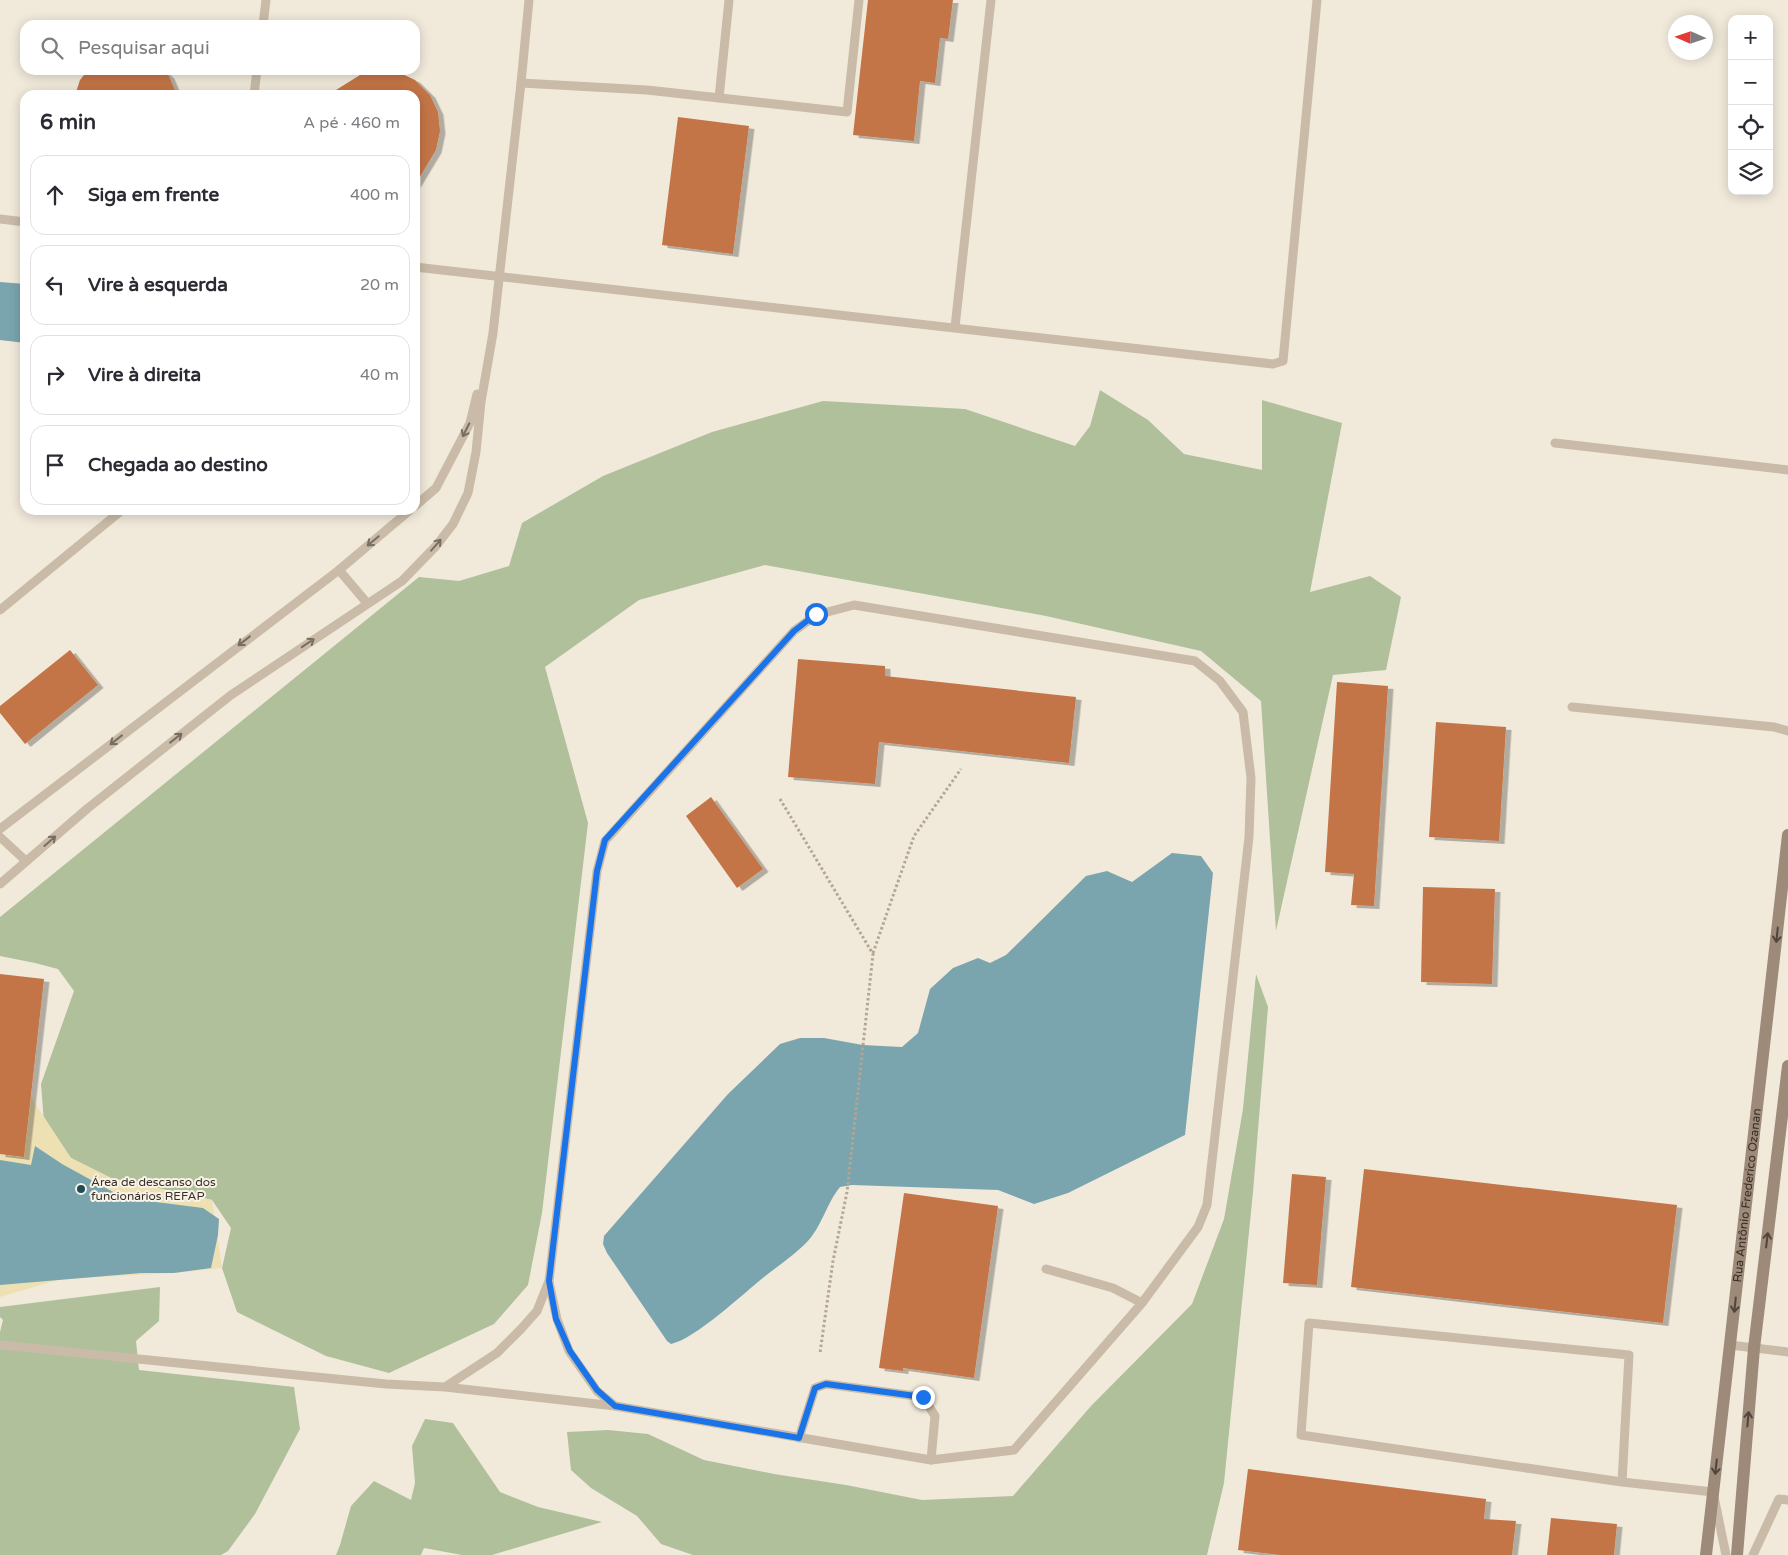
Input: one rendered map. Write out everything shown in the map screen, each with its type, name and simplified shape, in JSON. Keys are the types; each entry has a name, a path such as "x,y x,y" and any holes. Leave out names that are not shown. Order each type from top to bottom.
{"main road":[{"name":"Rua Antônio Frederico Ozanan","path":"1706,1555 1788,835"},
{"name":"Rua Antônio Frederico Ozanan","path":"1737,1555 1754,1348 1788,1066"}],"lane":[{"path":"264,20 266,0"},
{"path":"0,884 88,808 231,695 402,581 436,546 453,524 468,493 493,333 529,0"},
{"path":"719,98 728,0"},
{"path":"521,83 647,90 847,112 859,0"},
{"path":"955,327 991,0"},
{"path":"420,267 1273,364 1283,360 1317,0"},
{"path":"255,90 256,75"},
{"path":"0,219 20,221"},
{"path":"420,502 436,488 470,423 493,333"},
{"path":"1555,443 1788,470"},
{"path":"0,610 116,515"},
{"path":"0,829 339,570 404,515"},
{"path":"339,570 367,603"},
{"path":"0,1345 386,1384 445,1387 615,1406 931,1460 1014,1450 1142,1303 1198,1227 1206,1205 1249,837 1251,778 1243,712 1220,681 1195,661 854,605 816,614 794,631 605,840 597,871 549,1281 537,1311 521,1328 497,1352 445,1387"},
{"path":"1572,707 1774,727 1788,731"},
{"path":"0,837 26,861"},
{"path":"1046,1269 1113,1288 1142,1303"},
{"path":"549,1281 556,1319 570,1351 597,1390 615,1406"},
{"path":"1622,1482 1629,1355 1309,1323 1301,1435 1622,1482 1714,1492 1726,1555"},
{"path":"1730,1345 1788,1352"},
{"path":"799,1438 815,1388 826,1384 923,1397 935,1416 931,1460"},
{"path":"1753,1555 1779,1499 1788,1500"}],"path":[{"path":"820,1352 833,1261 846,1192 873,954 914,836 961,769"},
{"path":"780,799 873,954"}],"green space":[{"path":"1100,390 1148,420 1184,454 1262,470 1262,400 1342,423 1310,592 1370,576 1401,597 1386,670 1333,675 1276,931 1261,701 1201,651 1046,616 765,565 639,600 545,667 588,823 542,1213 528,1285 494,1324 389,1373 326,1356 237,1312 222,1268 231,1228 212,1200 111,1178 71,1158 44,1123 41,1084 74,991 58,969 0,956 0,917 419,577 459,581 509,566 522,523 603,476 712,432 823,401 965,409 1075,446 1090,426"},
{"path":"1256,974 1268,1007 1253,1192 1224,1483 1207,1555 693,1555 661,1544 637,1516 591,1488 571,1470 567,1432 608,1430 648,1434 704,1460 922,1500 1013,1496 1091,1406 1192,1304 1224,1219 1243,1109"},
{"path":"160,1287 159,1321 136,1341 139,1370 294,1387 300,1429 255,1514 228,1551 221,1555 0,1555 0,1332 3,1320 0,1317 0,1307"},
{"path":"425,1419 453,1423 500,1492 538,1507 602,1522 492,1555 462,1555 424,1548 421,1555 336,1555 351,1506 374,1481 411,1500 415,1483 412,1446"}],"sand":[{"name":"Área de descanso dos funcionários REFAP","path":"0,1094 31,1097 71,1158 111,1178 212,1200 222,1268 174,1273 61,1279 0,1297"}],"water":[{"path":"0,282 20,284 20,342 0,340"},
{"path":"1172,853 1201,856 1213,873 1185,1135 1068,1193 1034,1204 998,1190 852,1185 840,1187 816,1230 791,1256 693,1334 671,1344 667,1341 607,1253 603,1244 604,1236 728,1094 780,1044 800,1038 824,1038 863,1045 902,1047 918,1033 930,989 953,968 978,958 990,963 1006,955 1086,876 1107,871 1132,882"},
{"name":"Área de descanso dos funcionários REFAP","path":"35,1146 62,1164 124,1198 203,1208 219,1219 218,1235 211,1268 174,1273 141,1273 0,1285 0,1160 31,1165"}],"building":[{"path":"868,0 953,0 948,39 940,38 935,83 920,81 914,141 853,135"},
{"path":"84,75 168,75 175,90 77,90"},
{"path":"360,75 404,75 415,80 430,95 438,112 440,131 436,150 420,177 420,90 336,90"},
{"path":"678,117 749,126 733,254 662,245"},
{"path":"70,650 98,685 25,744 0,713 0,706"},
{"path":"798,659 885,666 885,676 1076,697 1069,763 879,742 875,784 788,777"},
{"path":"1337,682 1388,686 1374,906 1351,905 1354,874 1325,872"},
{"path":"1436,722 1506,727 1499,841 1429,837"},
{"path":"711,797 763,869 737,888 686,816"},
{"path":"1423,887 1495,889 1492,984 1421,982"},
{"path":"0,974 44,979 24,1157 0,1154"},
{"path":"1364,1169 1677,1205 1663,1323 1351,1287"},
{"path":"1292,1174 1326,1177 1317,1285 1283,1283"},
{"path":"904,1193 998,1206 974,1378 903,1368 903,1371 879,1368"},
{"path":"1248,1469 1486,1499 1484,1519 1516,1521 1512,1555 1280,1555 1238,1550"},
{"path":"1551,1518 1617,1524 1614,1555 1547,1555"}],"place":[{"name":"Área de descanso dos funcionários REFAP","path":"81,1189"}],"route":[{"path":"816,614 794,631 605,840 597,871 549,1281 556,1319 570,1351 597,1390 615,1406 799,1438 815,1388 826,1384 923,1397"}]}
